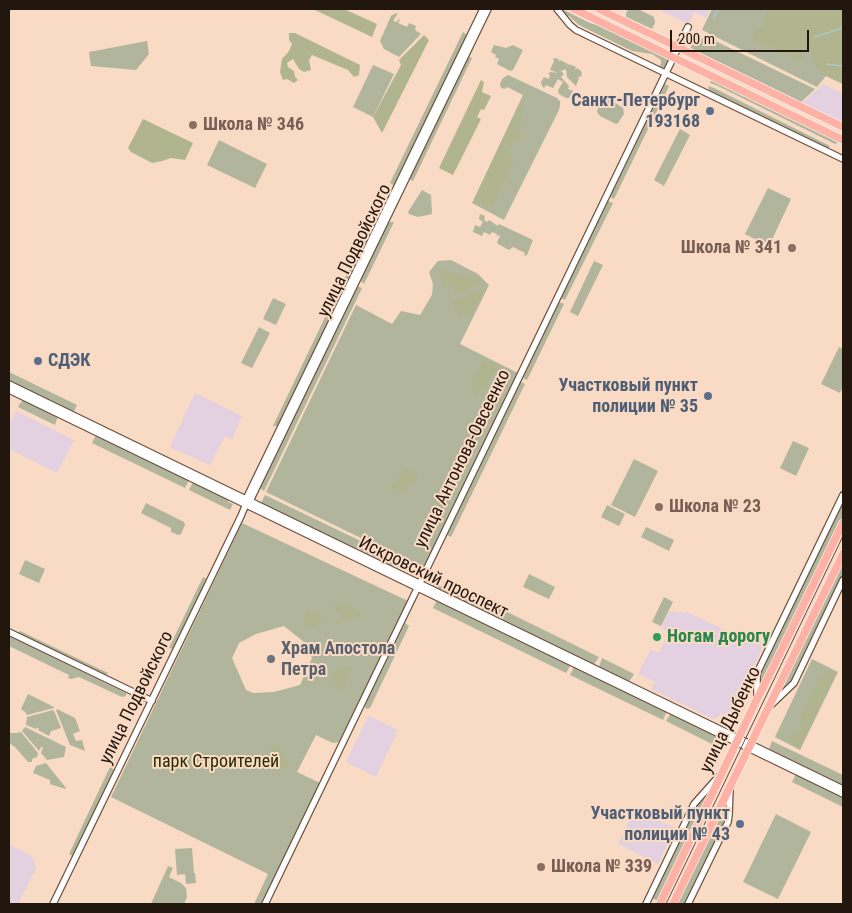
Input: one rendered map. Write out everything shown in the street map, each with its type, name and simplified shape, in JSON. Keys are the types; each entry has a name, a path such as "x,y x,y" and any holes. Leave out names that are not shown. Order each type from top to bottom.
{"main road":[{"path":"574,9 843,140"},
{"path":"599,9 843,127"},
{"name":"улица Дыбенко","path":"660,904 843,523"},
{"name":"улица Дыбенко","path":"673,904 843,554"}],"street":[{"name":"улица Подвойского","path":"53,904 483,9"},
{"name":"улица Подвойского","path":"247,502 488,9"},
{"path":"557,9 573,28 843,159"},
{"name":"улица Антонова-Овсеенко","path":"265,904 688,27"},
{"name":"Искровский проспект","path":"9,384 247,502"},
{"name":"Искровский проспект","path":"9,390 419,585 738,740 843,794"},
{"path":"757,699 757,674 759,669 843,495"},
{"path":"769,706 794,683 843,580"},
{"path":"9,632 152,701"},
{"name":"Искровский проспект","path":"750,746 843,789"},
{"path":"646,904 694,804 722,772"},
{"path":"688,904 728,822 730,788"}],"shaded area":[{"path":"658,9 710,9 706,18 694,12 688,24"},
{"path":"823,84 843,94 843,124 801,104"},
{"path":"195,393 242,416 232,439 225,436 210,465 170,447"},
{"path":"16,411 74,440 57,473 9,449 9,425"},
{"path":"671,611 687,612 742,638 751,637 765,643 729,717 720,713 719,716 713,719 651,689 655,682 638,674 651,649 659,653 669,632 661,628 668,613"},
{"path":"369,716 398,730 376,777 346,762"},
{"path":"635,809 675,828 658,864 618,844"},
{"path":"9,845 32,856 36,868 18,904 9,904"}],"green space":[{"path":"313,9 344,9 377,24 372,37"},
{"path":"562,9 590,23 602,26 667,58 669,61 662,69 659,67 661,60 652,54 632,51 579,25 569,16 566,16"},
{"path":"628,9 638,9 654,17 655,23 652,29 626,17"},
{"path":"712,9 843,9 843,84 826,76 817,87 702,30"},
{"path":"768,9 843,9 843,84 826,76 814,65 811,50 802,48 801,54 804,59 802,61 753,40 755,32 764,25 765,14"},
{"path":"398,13 393,21 396,22 400,19 398,23 407,27 409,23 416,26 415,30 421,34 399,57 384,49 380,41 391,16"},
{"path":"463,32 467,35 395,186 390,183"},
{"path":"289,33 295,33 360,65 359,75 354,77 348,70 312,55 309,60 311,70 304,72 299,69 293,59 287,63 288,67 294,71 295,77 298,80 294,83 287,79 283,80 280,72 282,59 292,44 289,40"},
{"path":"424,35 429,40 382,133 373,117 401,65 399,60"},
{"path":"707,37 815,89 801,102 690,48 696,40"},
{"path":"147,41 149,54 136,70 91,66 89,52"},
{"path":"494,45 506,48 513,45 523,50 513,70 510,71 497,64 499,59 491,52"},
{"path":"469,57 472,58 413,181 409,179"},
{"path":"554,58 559,59 558,62 560,60 568,64 567,67 569,64 576,67 575,70 577,68 581,71 580,77 577,77 579,78 576,86 567,77 566,69 561,71 564,74 561,77 569,86 568,89 573,91 569,98 559,94 558,90 563,82 558,79 553,88 546,85 544,88 542,86 541,82 544,77 549,79 550,75 548,74 550,72 558,73 550,70"},
{"path":"373,65 394,74 373,117 353,107"},
{"path":"508,75 557,98 560,101 560,105 504,220 472,203 523,95 507,87 505,89 501,88 502,79"},
{"path":"712,79 840,141 835,144 710,83"},
{"path":"481,80 484,82 482,92 491,96 484,110 481,109 477,117 481,119 453,175 439,168"},
{"path":"665,84 669,86 614,199 610,197"},
{"path":"708,86 830,146 828,149 709,91"},
{"path":"603,98 608,98 623,108 624,114 618,123 616,124 600,116 597,112"},
{"path":"522,99 524,99 521,124 518,131 522,136 511,146 503,144 515,160 491,209 474,201"},
{"path":"143,119 193,143 185,160 171,158 152,163 131,152 128,148"},
{"path":"680,129 690,135 664,186 654,180"},
{"path":"219,140 267,164 255,188 207,165"},
{"path":"768,188 791,199 769,246 745,234"},
{"path":"422,190 431,195 432,214 418,217 409,214 408,212"},
{"path":"608,201 613,203 565,300 561,298"},
{"path":"380,203 385,205 346,286 342,284"},
{"path":"480,214 485,216 484,220 487,222 489,220 498,226 499,224 533,240 527,255 524,256 525,253 513,247 509,250 498,244 500,236 496,237 497,234 492,232 490,235 484,232 482,236 473,232 475,225 480,227 483,222 479,219"},
{"path":"388,222 394,222 364,284 360,280"},
{"path":"451,260 478,274 489,285 460,344 518,373 423,568 266,492 356,305 392,324 401,311 420,315 432,295 433,284 429,272 438,261"},
{"path":"594,261 603,265 578,316 570,312"},
{"path":"438,269 465,275 477,280 481,284 455,294 453,286 444,288"},
{"path":"357,286 362,288 264,491 260,488"},
{"path":"339,288 344,290 279,425 273,426"},
{"path":"486,288 472,314 459,318 452,301"},
{"path":"273,298 286,304 276,325 263,319"},
{"path":"559,302 564,304 527,380 523,378"},
{"path":"259,327 270,333 252,368 241,363"},
{"path":"839,347 843,349 843,386 840,393 821,384"},
{"path":"483,360 499,366 476,397 470,384"},
{"path":"9,372 77,405 73,413 9,381"},
{"path":"521,382 525,384 451,537 447,535"},
{"path":"24,400 57,416 55,425 18,407"},
{"path":"96,435 189,480 185,488 92,443"},
{"path":"793,441 809,448 796,476 780,468"},
{"path":"634,459 658,471 635,517 611,505"},
{"path":"407,469 416,473 418,480 411,482 404,494 399,488 395,489 396,497 390,486"},
{"path":"193,482 229,499 228,502 233,504 230,510 189,490"},
{"path":"265,495 398,559 398,567 395,565 394,567 261,503"},
{"path":"843,501 843,518 769,671 762,682 760,682 761,671"},
{"path":"146,503 184,522 185,525 181,534 178,535 171,532 171,528 141,513"},
{"path":"607,505 625,514 619,526 601,517"},
{"name":"парк Строителей","path":"242,523 408,601 339,742 333,743 316,735 297,772 320,783 261,904 254,904 268,874 111,797","holes":["284,626 304,642 312,658 300,685 274,692 253,693 246,690 232,658 239,643 256,634"]},
{"path":"646,527 674,540 669,551 641,537"},
{"path":"843,559 843,575 791,683 782,691 785,678"},
{"path":"25,560 45,569 39,583 19,574"},
{"path":"529,574 555,587 549,599 523,587"},
{"path":"203,577 207,579 173,649 169,648"},
{"path":"444,581 599,657 594,665 433,586 435,583 442,587"},
{"path":"664,597 673,602 661,626 652,622"},
{"path":"437,600 570,666 566,673 433,608"},
{"path":"334,602 349,605 362,614 345,623 337,611"},
{"path":"307,611 319,611 324,620 312,629 303,624"},
{"path":"405,623 409,626 370,708 366,709 365,705"},
{"path":"20,631 108,673 105,676 18,634"},
{"path":"9,636 126,693 126,696 122,697 79,677 68,678 69,675 9,646"},
{"path":"602,658 634,674 631,679 629,681 599,667"},
{"path":"812,659 838,672 800,750 775,737"},
{"path":"346,666 354,667 347,675 343,690 339,691 332,683 333,671"},
{"path":"574,667 667,711 663,720 570,675"},
{"path":"827,670 836,674 800,747 793,745 790,739 791,735 799,728 800,719 809,698 822,674"},
{"path":"28,694 54,708 27,715 21,709"},
{"path":"57,709 75,718 80,731 73,734 76,741 82,740 85,751 70,745"},
{"path":"53,710 61,728 51,731 49,736 38,730 39,728 36,729 26,725 27,717"},
{"path":"671,713 721,737 716,746 666,721"},
{"path":"25,727 66,747 64,757 47,760 41,753 43,747 39,751 22,731"},
{"path":"21,732 38,753 37,757 32,759 32,762 28,762 9,743 9,733"},
{"path":"772,741 843,775 843,785 769,749"},
{"path":"274,742 282,751 290,768 265,767 264,762 272,755 270,751"},
{"path":"46,763 65,789 50,784 50,780 33,773 36,766"},
{"path":"110,767 114,770 73,856 69,854"},
{"path":"796,774 843,797 843,807 792,782"},
{"path":"705,796 707,798 658,901 652,898 696,806"},
{"path":"725,807 727,808 727,815 725,820 685,904 676,904 719,817"},
{"path":"776,814 811,832 778,899 743,882"},
{"path":"192,848 196,883 186,884 185,874 177,875 175,849"},
{"path":"168,866 173,868 169,877 186,888 187,897 184,904 151,904"}],"waterway":[{"path":"713,19 718,9"},
{"path":"814,37 843,28"},
{"path":"826,64 843,66"}],"tram line":[{"path":"666,904 843,536"}],"place":[{"name":"Санкт-Петербург 193168","path":"710,111"},
{"name":"Школа № 346","path":"193,125"},
{"name":"Школа № 341","path":"792,248"},
{"name":"СДЭК","path":"38,361"},
{"name":"Участковый пункт полиции № 35","path":"708,396"},
{"name":"Школа № 23","path":"659,507"},
{"name":"Ногам дорогу","path":"657,637"},
{"name":"Храм Апостола Петра","path":"271,659"},
{"name":"Участковый пункт полиции № 43","path":"740,824"},
{"name":"Школа № 339","path":"541,867"}]}
